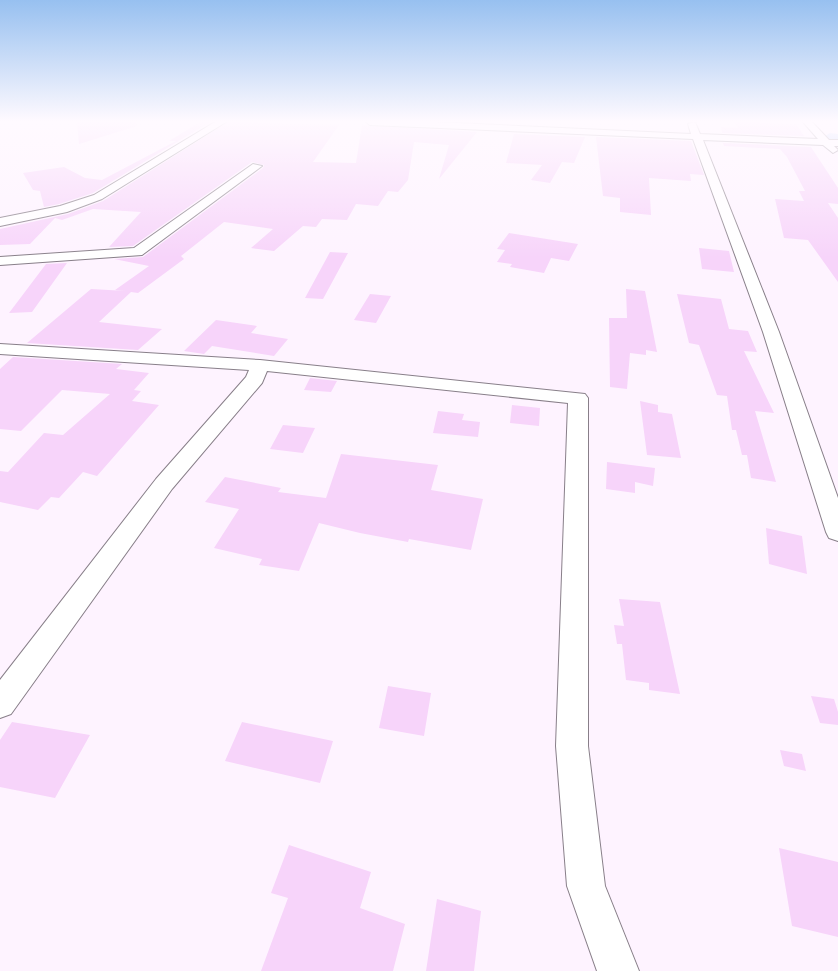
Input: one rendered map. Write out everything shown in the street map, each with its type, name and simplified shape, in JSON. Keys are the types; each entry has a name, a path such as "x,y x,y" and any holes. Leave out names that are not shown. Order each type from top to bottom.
{"street":[{"path":"0,222 63,209 98,197 147,167"},
{"path":"0,261 137,252 255,167"},
{"path":"707,167 771,332 838,532"},
{"path":"0,349 260,365 578,398 572,746 586,886 618,971"},
{"path":"0,704 164,484 255,379 260,365"}],"building":[{"path":"65,167 85,178 102,180 126,167 135,167 93,193 44,207 40,191 33,190 23,173"},
{"path":"156,167 244,167 133,246 109,247 141,212 93,209 62,220 55,218 30,244 0,245 0,229 68,214 103,201"},
{"path":"410,167 408,180 398,192 388,191 378,206 356,204 347,220 322,219 316,227 303,226 274,251 251,248 273,229 224,222 181,256 184,259 138,293 131,292 99,322 162,329 138,350 27,343 91,289 126,291 115,290 149,266 114,259 143,257 263,168"},
{"path":"442,167 448,167 439,179"},
{"path":"540,167 559,167 550,183 531,180"},
{"path":"600,167 701,167 704,175 690,174 691,181 649,178 651,215 620,212 620,198 603,196"},
{"path":"792,167 824,167 838,188 838,204 828,203 838,218 838,282 808,240 784,238 775,199 804,201 799,191 805,191"},
{"path":"509,233 578,244 569,261 551,258 544,273 510,267 512,264 497,262 505,250 497,249"},
{"path":"699,248 729,251 734,272 702,269"},
{"path":"330,252 348,253 323,299 305,298"},
{"path":"67,263 32,312 9,313 46,264"},
{"path":"626,289 645,291 657,352 646,350 646,355 630,353 627,389 610,387 609,318 627,318"},
{"path":"370,294 391,296 376,323 354,320"},
{"path":"677,294 721,299 729,329 748,331 757,352 744,351 774,413 755,411 776,482 751,478 747,455 742,455 736,430 732,430 727,396 717,395 699,345 689,343"},
{"path":"216,320 257,326 251,333 288,339 274,356 212,346 204,354 184,351"},
{"path":"13,357 122,364 116,369 149,373 134,390 141,391 132,401 159,405 97,476 83,472 59,498 51,497 38,510 0,502 0,471 8,472 44,433 63,435 110,394 62,390 21,431 0,429 0,369"},
{"path":"310,378 337,381 331,392 304,390"},
{"path":"640,401 658,405 658,412 672,414 681,458 647,455"},
{"path":"512,405 540,408 539,426 510,423"},
{"path":"438,411 464,414 462,420 480,422 478,437 433,433"},
{"path":"283,425 315,428 303,453 270,449"},
{"path":"341,454 438,465 431,490 483,499 471,550 409,539 408,542 319,523 299,571 259,565 262,559 214,548 239,509 205,502 225,477 281,488 278,492 326,498"},
{"path":"607,462 655,468 653,486 635,482 635,493 606,489"},
{"path":"766,528 802,536 807,574 769,564"},
{"path":"619,599 660,602 680,694 649,690 649,683 626,680 622,644 617,644 614,625 624,626"},
{"path":"388,686 431,693 424,736 379,728"},
{"path":"811,696 834,699 838,712 838,725 820,723"},
{"path":"12,722 90,735 55,798 0,787 0,740"},
{"path":"242,722 333,741 320,783 225,761"},
{"path":"780,750 802,754 806,771 784,766"},
{"path":"289,845 371,872 360,908 405,924 393,971 261,971 288,898 271,893"},
{"path":"779,848 838,862 838,937 792,926"},
{"path":"437,899 481,911 474,971 426,971"}]}
